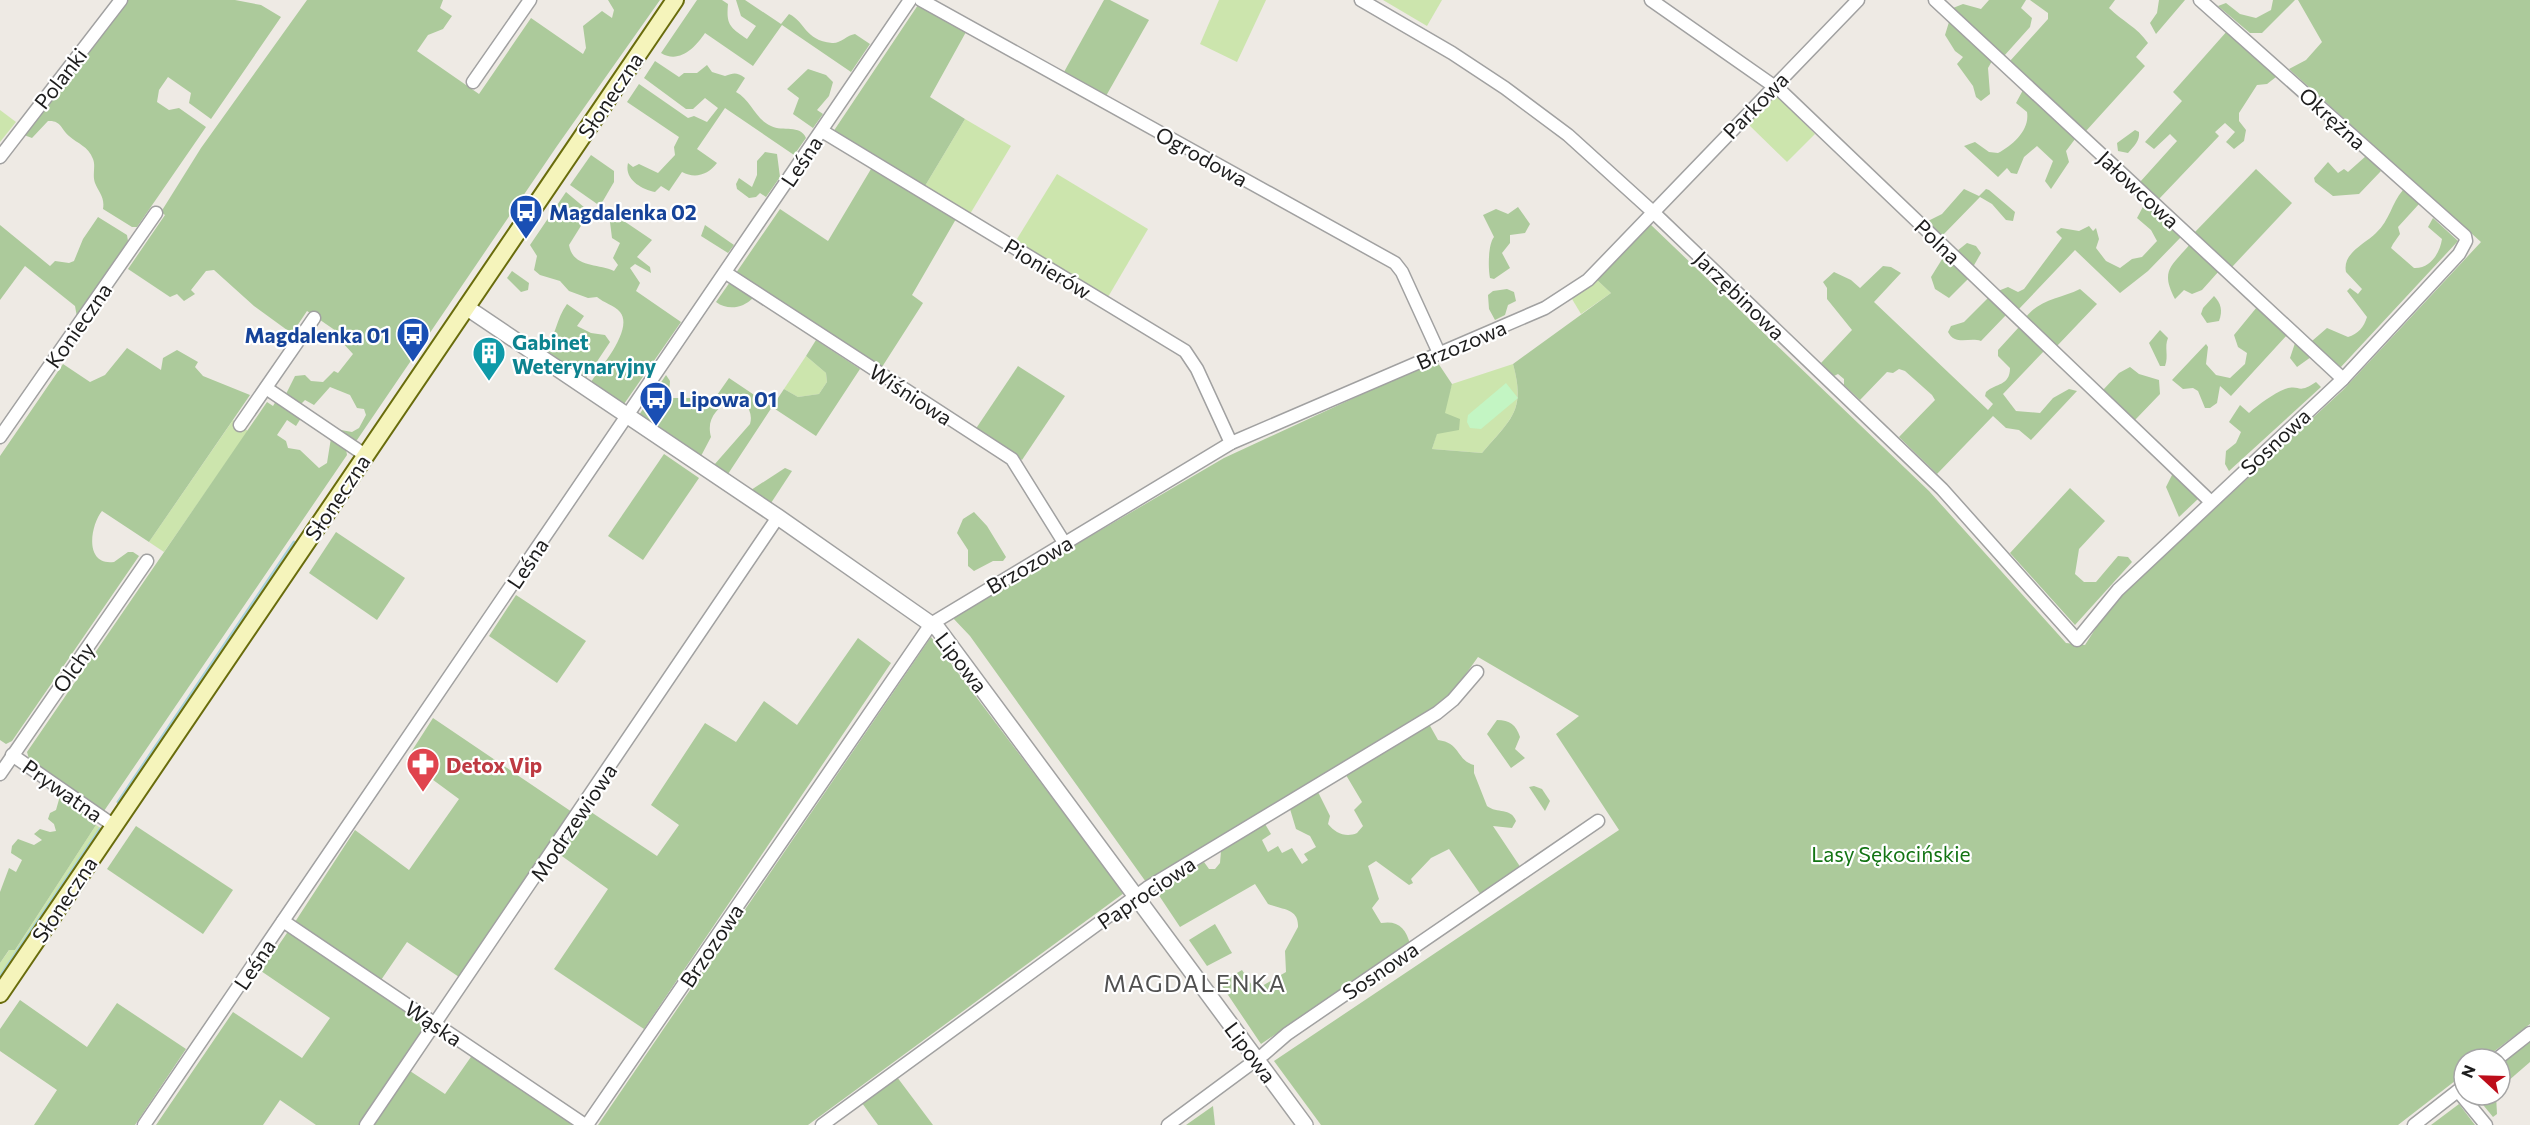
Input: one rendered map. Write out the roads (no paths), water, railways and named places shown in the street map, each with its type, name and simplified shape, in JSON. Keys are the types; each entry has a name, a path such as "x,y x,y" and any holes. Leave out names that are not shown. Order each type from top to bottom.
{"main road":[{"name":"Słoneczna","path":"0,994 465,306 675,0"}],"street":[{"name":"Polanki","path":"0,157 121,0"},
{"path":"473,82 530,0"},
{"name":"Leśna","path":"144,1125 910,0"},
{"name":"Ogrodowa","path":"921,0 1395,263 1402,272 1438,353"},
{"name":"Jarzębinowa","path":"1361,0 1397,19 1505,88 1568,135 1653,212 1942,489 2077,640"},
{"name":"Polna","path":"1651,0 1774,85 2210,501"},
{"name":"Parkowa","path":"1653,212 1858,0"},
{"name":"Jałowcowa","path":"1935,0 2343,379"},
{"name":"Okrężna","path":"2200,0 2465,236"},
{"name":"Pionierów","path":"822,132 1188,353 1231,443"},
{"name":"Brzozowa","path":"586,1125 931,624 1231,443 1545,308 1588,280 1653,212"},
{"name":"Konieczna","path":"0,437 156,213"},
{"name":"Sosnowa","path":"2077,640 2118,590 2210,501 2343,379 2459,254 2466,241 2465,236"},
{"name":"Wiśniowa","path":"726,273 1012,459 1065,543"},
{"name":"Lipowa","path":"465,306 778,517 931,624 943,635 1305,1125"},
{"path":"240,425 314,318"},
{"path":"266,388 365,455"},
{"name":"Modrzewiowa","path":"366,1125 778,517"},
{"name":"Olchy","path":"0,774 147,561"},
{"name":"Paprociowa","path":"822,1125 1136,895 1437,713 1453,700 1477,672"},
{"name":"Prywatna","path":"12,755 113,825"},
{"name":"Sosnowa","path":"1168,1125 1287,1034 1598,821"},
{"name":"Wąska","path":"283,921 586,1125"},
{"path":"2512,1047 2530,1033"},
{"path":"2414,1125 2452,1095"},
{"path":"2474,1107 2486,1125"}],"waterway":[{"path":"118,802 294,542"},
{"path":"0,977 100,829"}],"place":[{"name":"Magdalenka 02","path":"526,240"},
{"name":"Magdalenka 01","path":"413,363"},
{"name":"Gabinet Weterynaryjny","path":"489,382"},
{"name":"Lipowa 01","path":"656,427"},
{"name":"Detox Vip","path":"423,793"}],"district":[{"name":"MAGDALENKA","path":"1195,982"}],"park label":[{"name":"Lasy Sękocińskie","path":"1891,853"}]}
